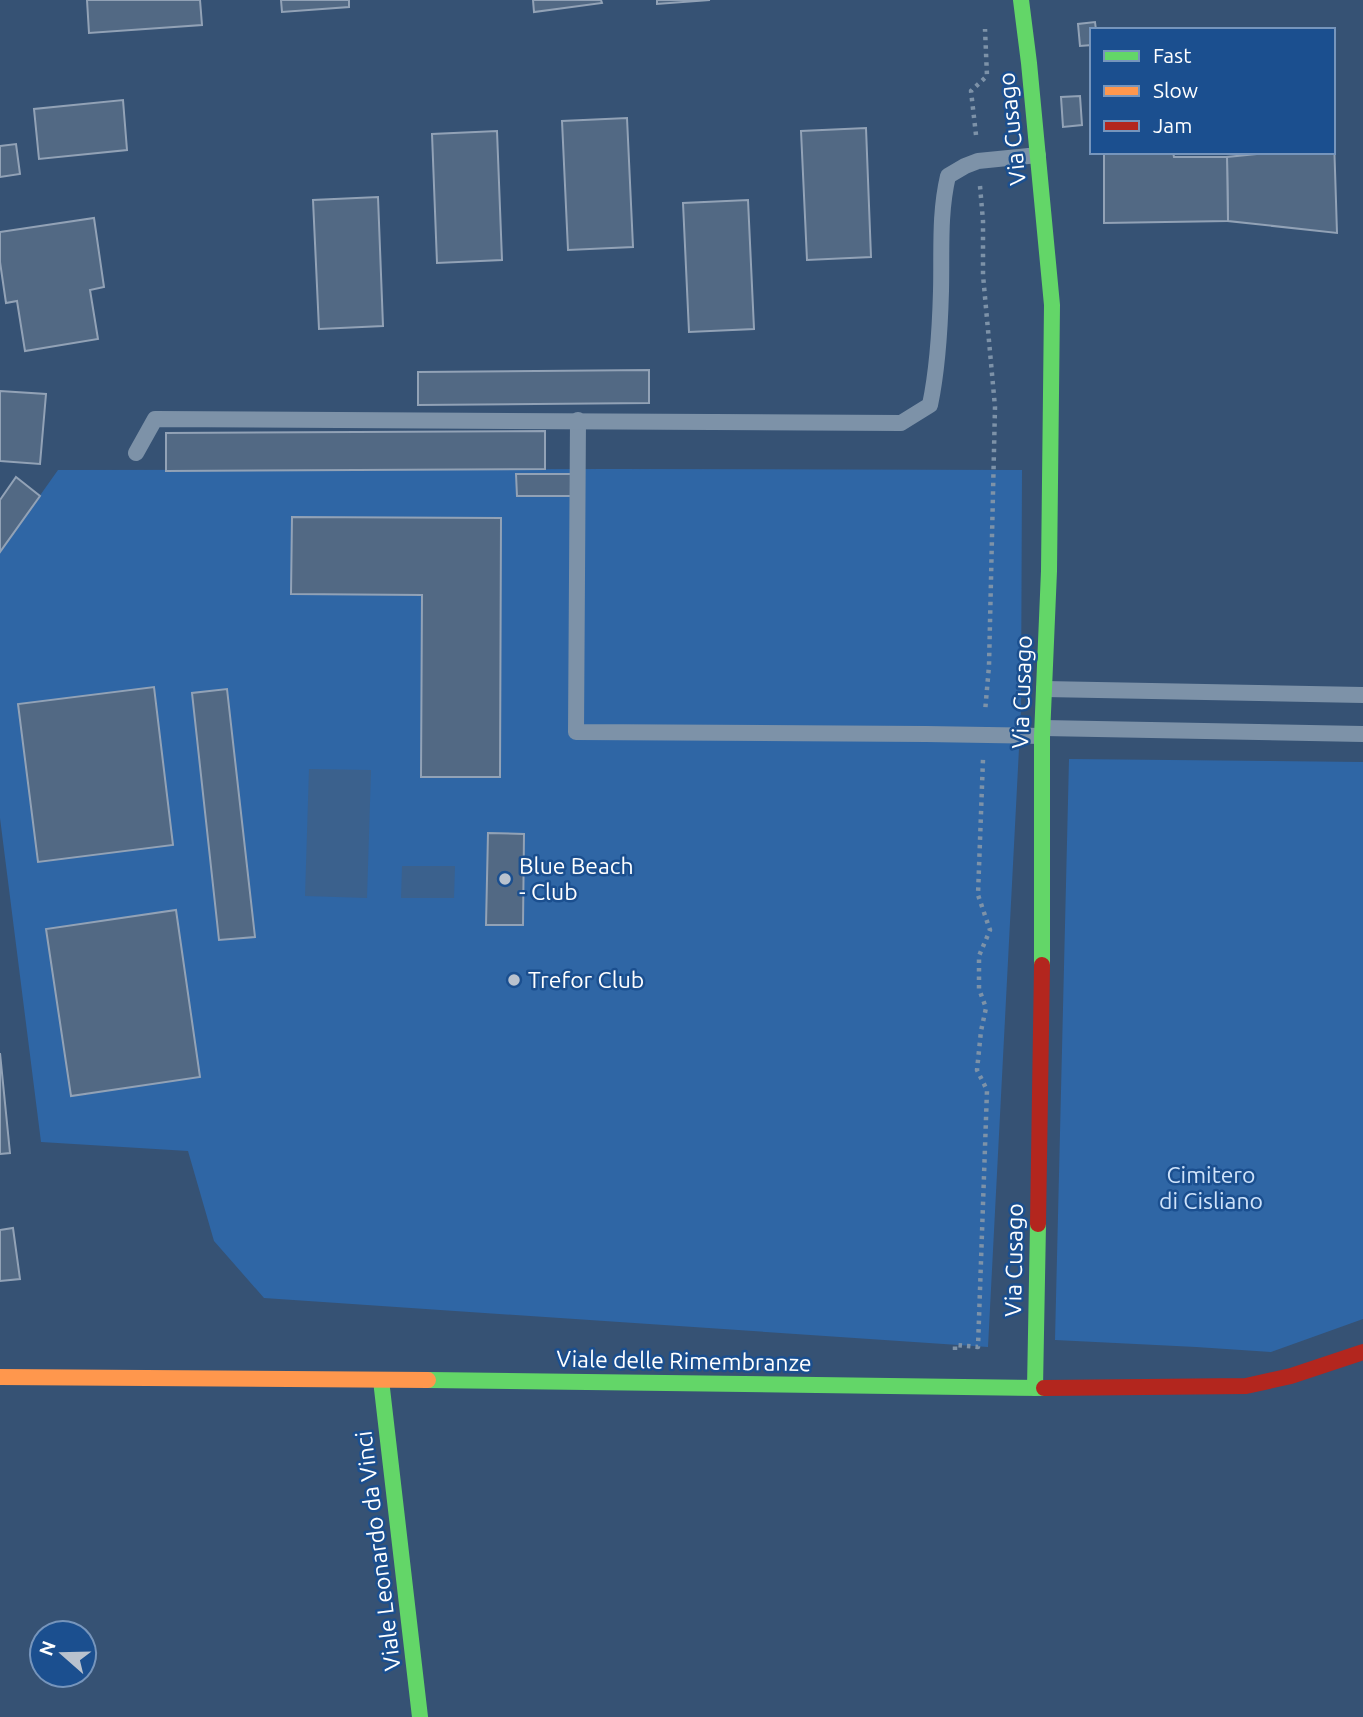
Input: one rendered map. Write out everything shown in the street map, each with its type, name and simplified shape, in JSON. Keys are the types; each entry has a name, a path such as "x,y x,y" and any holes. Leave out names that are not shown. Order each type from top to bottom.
{"street":[{"name":"Via Cusago","path":"1021,0 1052,305 1049,571 1042,732 1042,984 1035,1388"},
{"name":"Viale delle Rimembranze","path":"0,1377 1035,1388 1246,1386 1291,1376 1363,1352"},
{"name":"Viale Leonardo da Vinci","path":"382,1380 420,1717"}],"lane":[{"path":"136,453 155,419 901,423 930,405 936,376 943,197 948,176 978,161 1038,155"},
{"path":"578,420 576,732 983,736 1042,732 1363,734"},
{"path":"1044,689 1363,695"}],"path":[{"path":"956,1387 955,1345 978,1347 987,1090 978,1070 986,1008 979,989 979,956 990,930 978,895 983,736 989,666 995,407 983,275 983,221 971,91 987,76 984,25"}],"green space":[{"name":"Trefor Club","path":"58,470 1022,470 1021,710 988,1347 264,1298 214,1241 188,1151 41,1142 0,818 0,552"},
{"name":"Cimitero di Cisliano","path":"1069,759 1363,762 1363,1319 1271,1352 1055,1340"}],"shaded area":[{"path":"309,769 371,770 367,898 305,896"},
{"path":"402,866 455,866 454,898 401,898"}],"building":[{"path":"87,0 200,0 202,25 89,33"},
{"path":"281,0 349,0 349,7 282,12"},
{"path":"533,0 601,0 602,3 534,12"},
{"path":"657,0 710,0 657,4"},
{"path":"1095,22 1096,28 1090,28 1090,45 1080,46 1078,24"},
{"path":"1080,96 1082,125 1063,127 1061,97"},
{"path":"123,100 127,150 39,159 34,109"},
{"path":"627,118 633,247 568,250 562,121"},
{"path":"866,128 871,257 807,260 801,131"},
{"path":"497,131 502,260 437,263 432,134"},
{"path":"16,144 20,174 0,177 0,146"},
{"path":"1104,154 1227,157 1228,221 1104,223"},
{"path":"1257,154 1334,154 1337,233 1228,221 1227,157"},
{"path":"378,197 383,326 319,329 313,200"},
{"path":"748,200 754,329 689,332 683,203"},
{"path":"94,218 104,287 90,290 98,339 25,351 17,301 6,303 0,262 0,232"},
{"path":"649,370 649,403 418,405 418,372"},
{"path":"0,391 46,394 40,464 0,461"},
{"path":"545,431 545,469 166,471 166,433"},
{"path":"516,474 572,474 572,496 517,496"},
{"path":"16,477 40,496 0,552 0,500"},
{"path":"292,517 501,518 500,777 421,777 422,595 291,594"},
{"path":"154,687 173,845 38,862 18,704"},
{"path":"227,689 255,937 219,940 192,693"},
{"name":"Blue Beach - Club","path":"488,833 524,834 523,925 486,925"},
{"path":"176,910 200,1077 71,1096 46,929"},
{"path":"0,1053 10,1153 0,1154"},
{"path":"13,1228 20,1279 0,1281 0,1230"}],"traffic: fast":[{"path":"1021,0 1052,305 1049,571 1042,736 1042,965"},
{"path":"1035,1388 1038,1224"},
{"path":"381,1380 420,1717"},
{"path":"428,1380 1044,1388"}],"traffic: slow":[{"path":"0,1377 428,1380"}],"traffic: jam":[{"path":"1038,1224 1042,965"},
{"path":"1044,1388 1246,1386 1291,1376 1363,1352"}],"place":[{"name":"Blue Beach - Club","path":"505,879"},
{"name":"Trefor Club","path":"514,980"}]}
